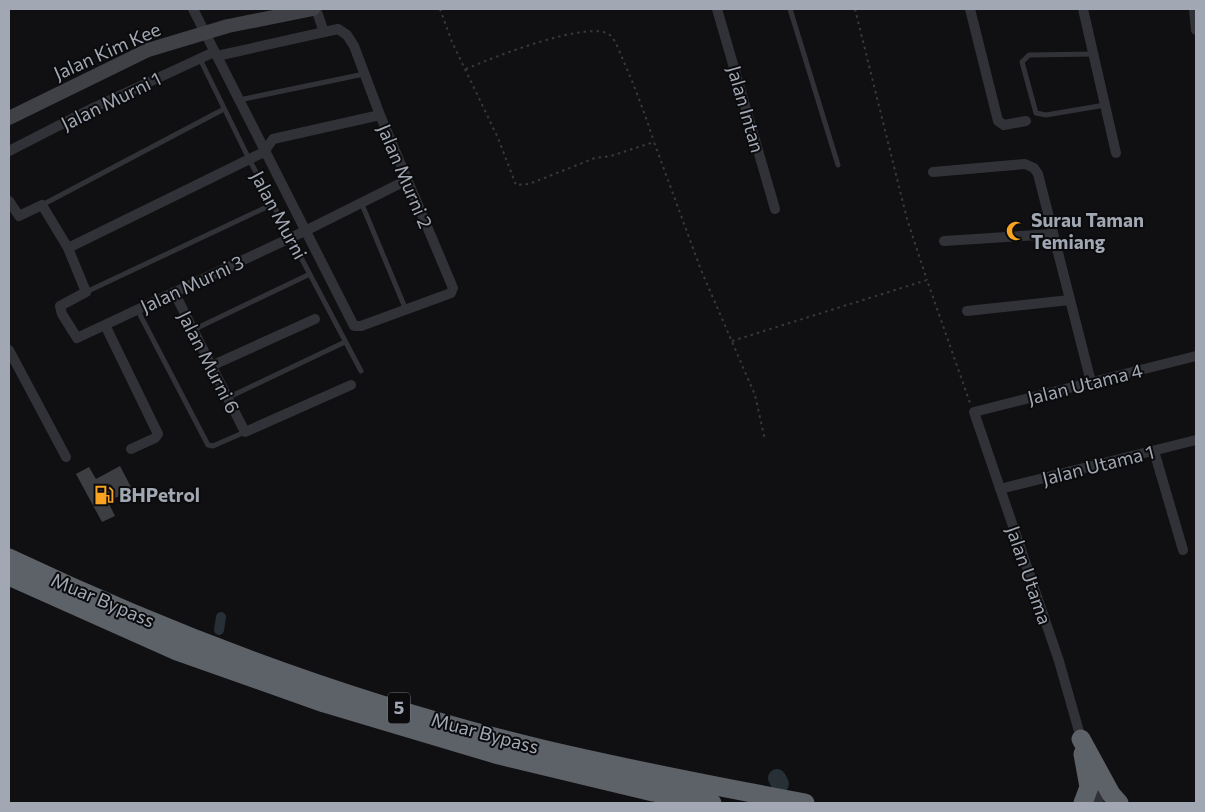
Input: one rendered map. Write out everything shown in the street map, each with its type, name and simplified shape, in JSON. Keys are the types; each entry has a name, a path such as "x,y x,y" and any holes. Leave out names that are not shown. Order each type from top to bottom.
{"highway":[{"name":"Muar Bypass","path":"9,558 94,597 170,628 255,661 341,691 545,750 674,779 805,803"},
{"name":"Muar Bypass","path":"9,576 177,651 324,703 496,754 653,792 712,803"},
{"path":"1081,739 1089,787 1083,803"},
{"path":"1081,739 1111,794 1119,803"}],"street":[{"name":"Jalan Murni","path":"193,9 354,326"},
{"name":"Jalan Kim Kee","path":"9,118 148,50 204,32 315,9"},
{"path":"315,9 323,28"},
{"name":"Jalan Intan","path":"717,9 775,209"},
{"path":"970,9 998,121 1003,124 1026,121"},
{"path":"1083,9 1116,153"},
{"path":"1194,9 1196,30"},
{"name":"Jalan Murni 1","path":"9,151 200,58 323,28 338,29 347,35 380,115"},
{"name":"Jalan Murni 2","path":"68,248 264,152 273,139 380,115 453,291 362,326 354,326"},
{"path":"933,172 1025,164 1034,168 1038,174 1091,382"},
{"name":"Jalan Murni 3","path":"86,292 60,306 62,314 74,336 80,337 305,231 407,180"},
{"path":"9,201 19,216 42,205 68,248 86,292"},
{"path":"944,241 1053,234"},
{"name":"Jalan Murni 6","path":"174,292 245,432"},
{"path":"967,311 1070,300"},
{"path":"211,366 315,319"},
{"path":"105,325 158,434 155,438 131,450"},
{"path":"9,350 66,457"},
{"name":"Jalan Utama 4","path":"974,412 1196,356"},
{"path":"245,432 352,385"},
{"name":"Jalan Utama","path":"974,412 1059,661 1099,803"},
{"name":"Jalan Utama 1","path":"1000,489 1196,440"},
{"path":"1154,451 1183,550"},
{"name":"Jalan Utama","path":"1081,739 1107,803"}],"lane":[{"path":"790,9 838,165"},
{"path":"1094,54 1029,55 1022,62 1036,113 1046,115 1106,105"},
{"name":"Jalan Murni","path":"200,58 249,159 361,370"},
{"path":"238,100 364,74"},
{"path":"42,205 224,108"},
{"path":"361,202 406,310"},
{"path":"86,292 273,204"},
{"path":"192,330 310,274"},
{"path":"137,309 208,446 213,446 245,432"},
{"path":"227,398 345,342"}],"path":[{"path":"440,9 452,42 498,138 516,185 529,184 595,158 611,156 654,142"},
{"path":"855,9 907,219 974,412"},
{"path":"466,69 508,52 556,38 585,32 607,33 617,46 637,94 700,270 755,395 765,440"},
{"path":"732,342 927,280"}],"building":[{"name":"BHPetrol","path":"120,466 132,489 108,502 115,516 102,522 76,474 89,467 96,479"}],"waterway":[{"path":"219,630 221,617"},
{"path":"777,778 780,784"}],"place":[{"name":"Surau Taman Temiang","path":"1016,231"},
{"name":"BHPetrol","path":"104,495"}]}
